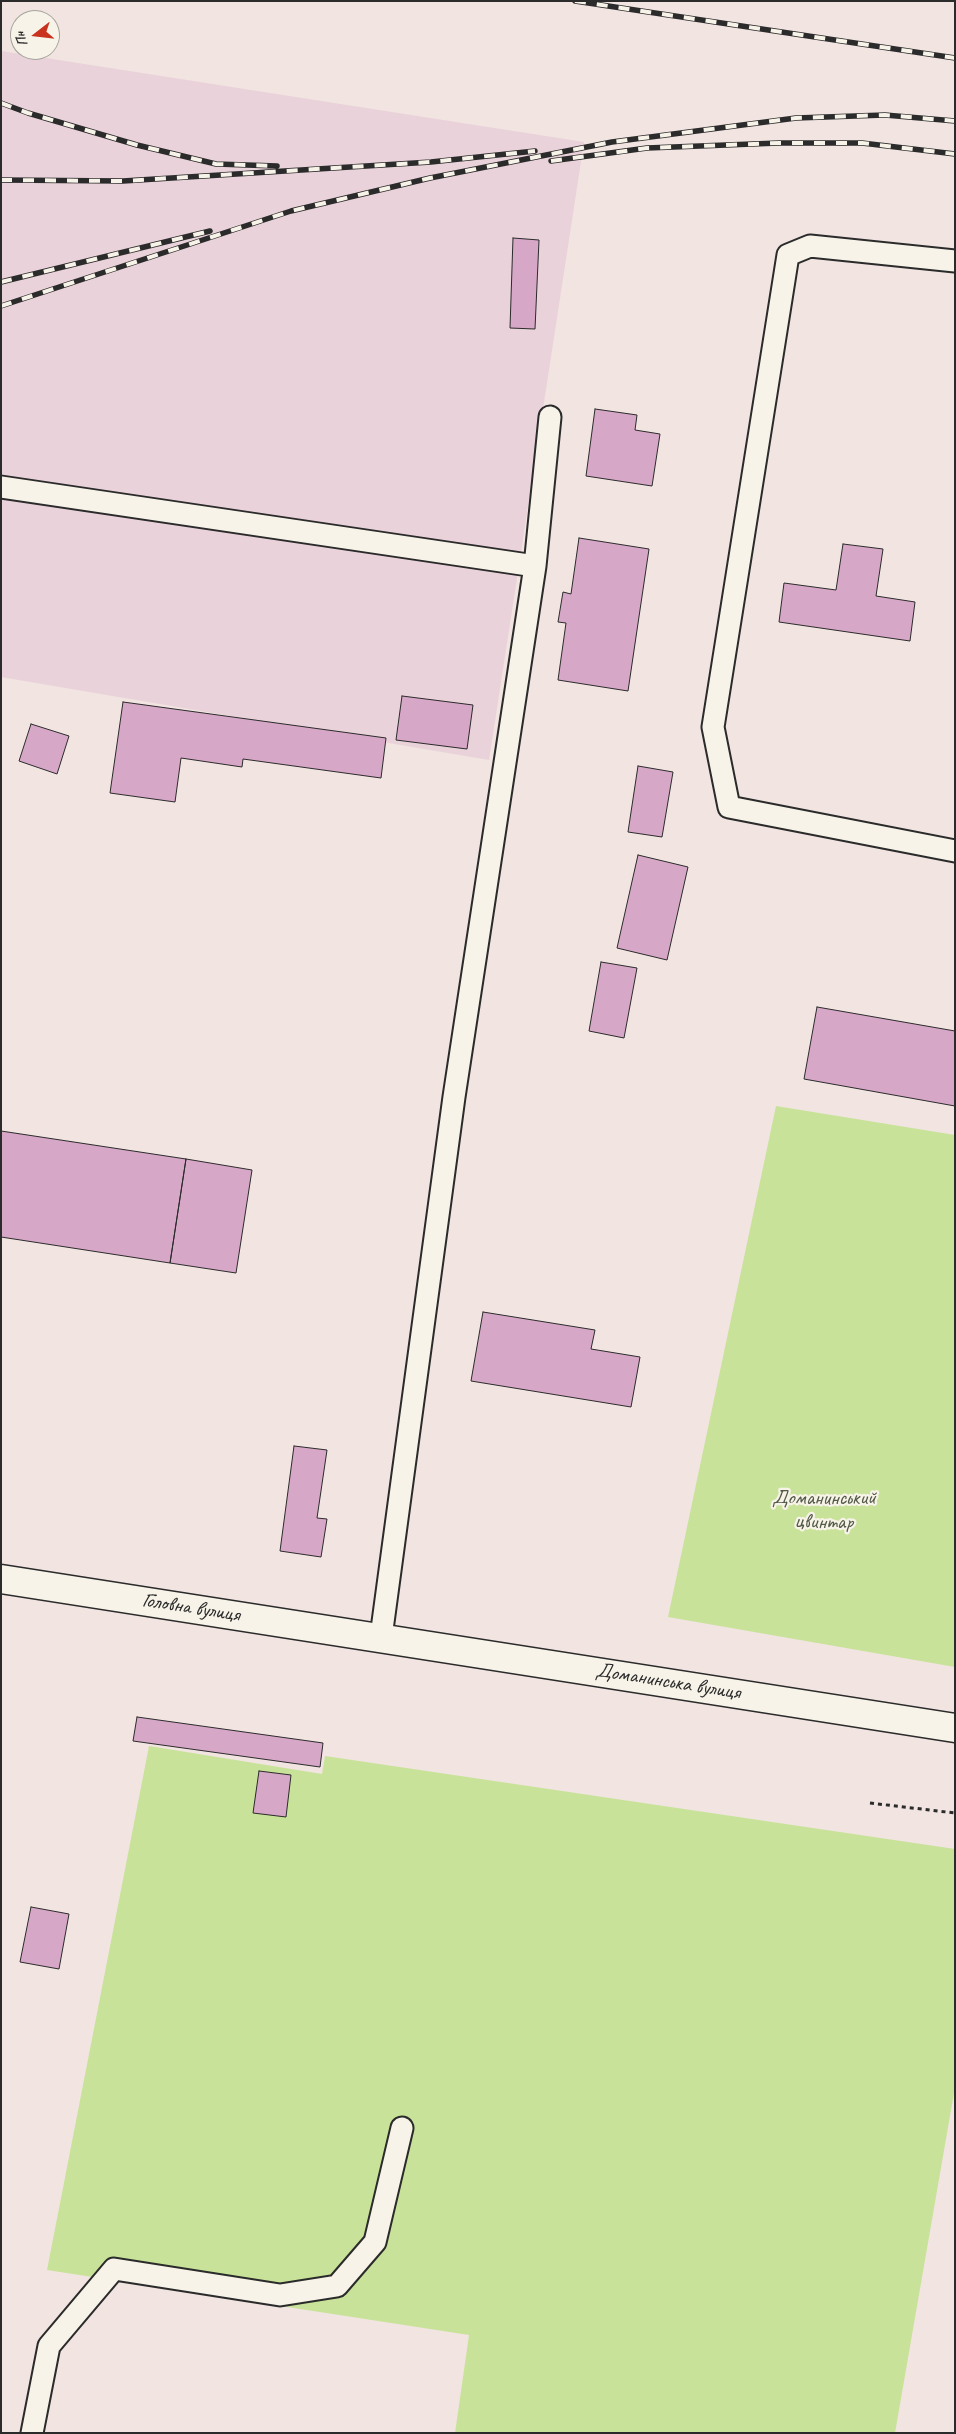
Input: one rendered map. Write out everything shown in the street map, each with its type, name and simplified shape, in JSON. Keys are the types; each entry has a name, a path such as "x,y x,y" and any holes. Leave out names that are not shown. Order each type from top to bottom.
{"main road":[{"name":"Головна вулиця","path":"1,1579 381,1637"},
{"name":"Доманинська вулиця","path":"381,1637 955,1728"}],"lane":[{"path":"955,261 810,246 788,255 713,727 729,807 955,851"},
{"path":"381,1637 454,1097 535,566 550,417"},
{"path":"1,487 535,566"},
{"path":"32,2433 50,2346 114,2269 280,2295 337,2286 375,2242 402,2128"}],"path":[{"path":"870,1803 955,1813"}],"shaded area":[{"path":"1,51 10,52 10,60 59,60 584,142 489,760 1,677"}],"green space":[{"name":"Доманинський цвинтар","path":"776,1106 955,1135 955,1667 668,1617"},
{"path":"149,1746 322,1774 325,1756 955,1849 955,2087 895,2433 455,2433 469,2335 47,2270"}],"building":[{"path":"513,238 539,240 535,329 510,328"},
{"path":"595,409 637,415 635,430 660,434 652,486 586,476"},
{"path":"579,538 649,549 628,691 558,680 566,623 558,622 563,592 571,594"},
{"path":"843,544 883,549 876,596 915,602 910,641 779,622 784,583 836,590"},
{"path":"402,696 473,705 467,749 396,740"},
{"path":"123,702 386,738 381,778 243,759 242,767 181,758 175,802 110,793"},
{"path":"31,724 69,736 57,774 19,761"},
{"path":"638,766 673,772 662,837 628,832"},
{"path":"638,855 688,867 667,960 617,948"},
{"path":"601,962 637,968 624,1038 589,1031"},
{"path":"817,1007 955,1031 955,1106 804,1079"},
{"path":"1,1131 186,1159 170,1263 1,1237"},
{"path":"186,1159 252,1170 236,1273 170,1263"},
{"path":"483,1312 595,1330 591,1349 640,1357 631,1407 471,1381"},
{"path":"294,1446 327,1450 317,1518 327,1519 321,1557 280,1551"},
{"path":"137,1717 323,1743 320,1767 133,1741"},
{"path":"259,1771 291,1775 286,1817 253,1813"},
{"path":"31,1907 69,1914 59,1969 20,1962"}],"railway":[{"path":"575,1 955,58"},
{"path":"1,103 28,113 137,145 216,164 277,166"},
{"path":"1,306 291,211 430,178 612,142 796,118 885,115 955,121"},
{"path":"551,161 647,148 779,143 862,143 955,154"},
{"path":"1,180 123,181 431,162 535,151"},
{"path":"1,282 210,231"}]}
